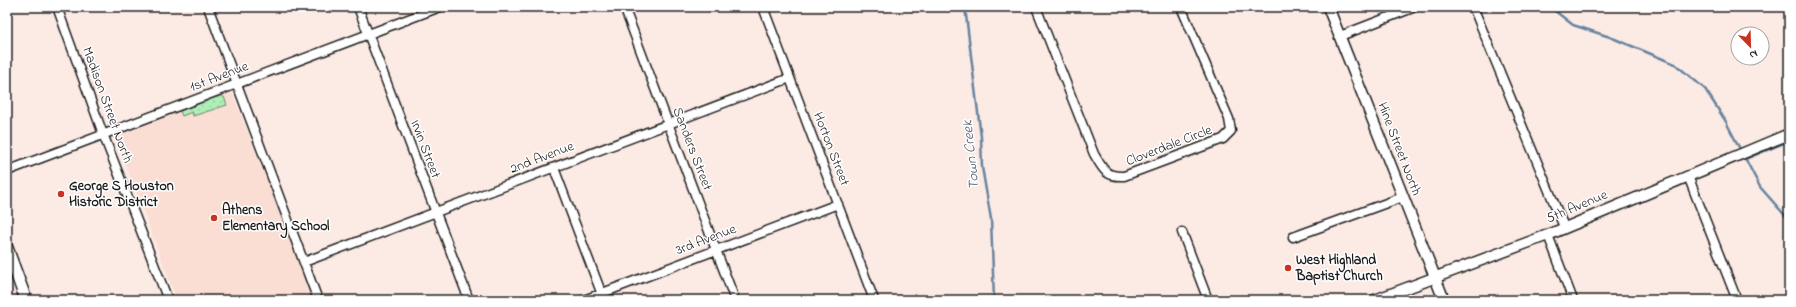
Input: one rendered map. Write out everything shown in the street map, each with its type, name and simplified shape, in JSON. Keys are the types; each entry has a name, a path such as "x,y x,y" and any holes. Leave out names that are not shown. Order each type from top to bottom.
{"main road":[{"path":"7,248 26,300"}],"street":[{"name":"Madison Street North","path":"57,7 103,134 168,300"},
{"path":"208,7 318,300"},
{"name":"Irvin Street","path":"358,7 469,300"},
{"name":"1st Avenue","path":"7,171 440,7"},
{"name":"Sanders Street","path":"624,7 735,300"},
{"name":"Horton Street","path":"763,7 874,300"},
{"name":"Cloverdale Circle","path":"1037,10 1094,154 1104,171 1113,177 1124,176 1223,139 1231,131 1229,119 1181,7"},
{"name":"Hine Street North","path":"1328,7 1444,300"},
{"path":"1340,36 1415,7"},
{"path":"1473,7 1564,227"},
{"name":"2nd Avenue","path":"304,262 790,78"},
{"name":"5th Avenue","path":"1375,300 1548,235 1789,134"},
{"path":"554,168 602,297"},
{"path":"1688,176 1737,300"},
{"path":"1293,237 1403,197"},
{"name":"3rd Avenue","path":"584,300 602,297 716,250 838,204"},
{"path":"1182,232 1208,300"},
{"path":"1548,235 1573,300"}],"shaded area":[{"name":"Athens Elementary School","path":"232,92 313,300 177,300 115,137"}],"green space":[{"path":"218,95 224,97 227,105 193,116 192,112 182,116 180,111"}],"waterway":[{"name":"Town Creek","path":"965,7 981,137 982,167 991,219 994,300"},
{"path":"1550,7 1573,25 1610,37 1675,64 1705,89 1725,120 1740,149"},
{"path":"1745,159 1789,141"},
{"path":"1744,156 1760,187 1789,220"}],"place":[{"name":"George S Houston Historic District","path":"61,194"},
{"name":"Athens Elementary School","path":"214,218"},
{"name":"West Highland Baptist Church","path":"1288,268"}]}
